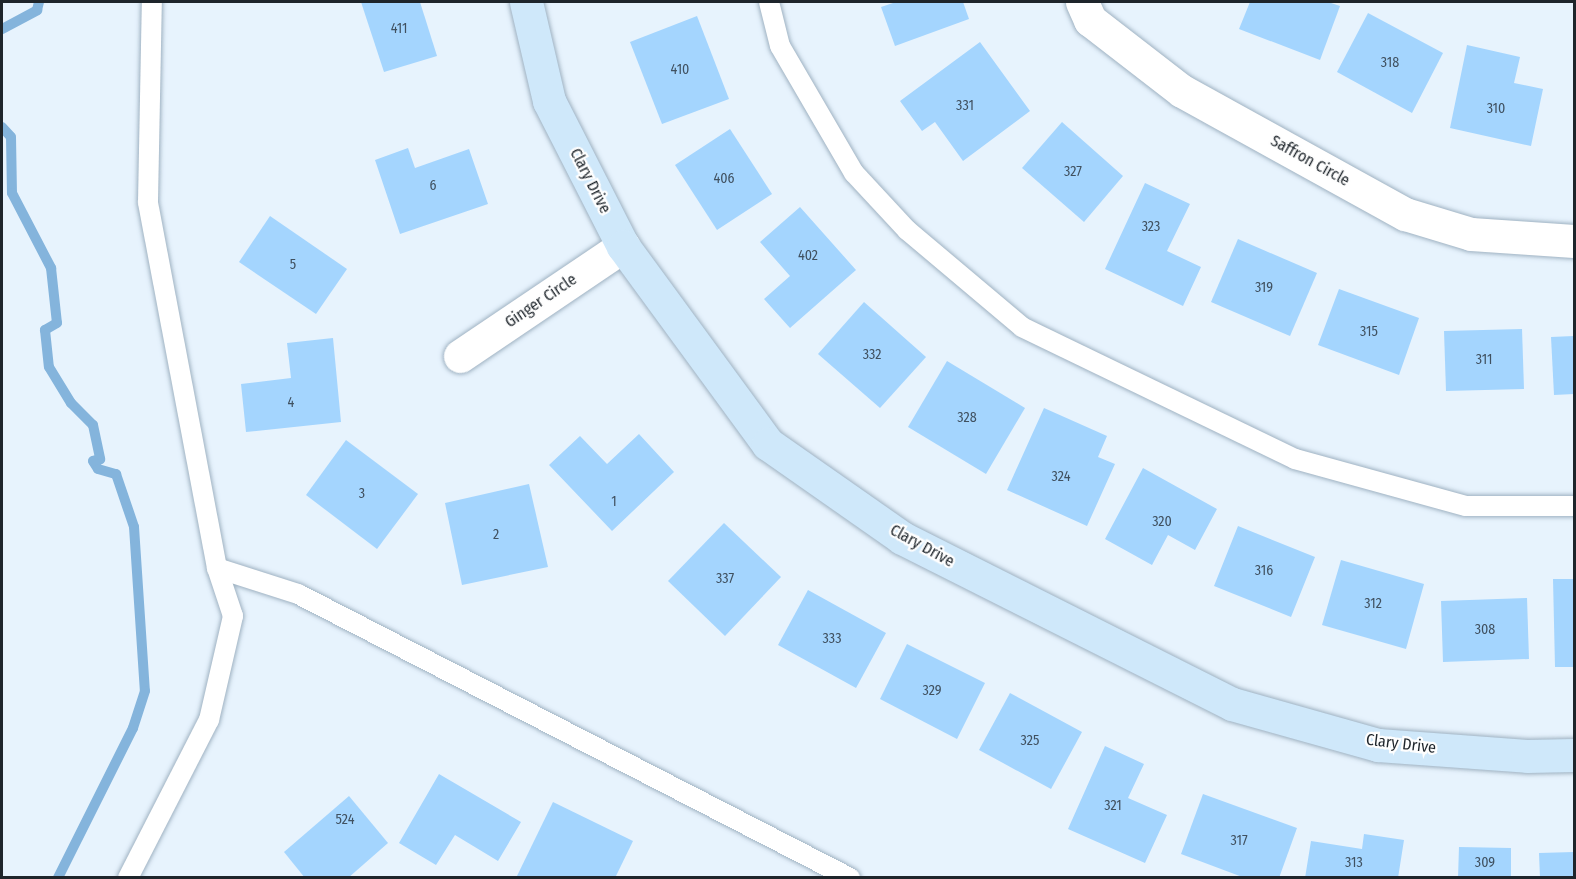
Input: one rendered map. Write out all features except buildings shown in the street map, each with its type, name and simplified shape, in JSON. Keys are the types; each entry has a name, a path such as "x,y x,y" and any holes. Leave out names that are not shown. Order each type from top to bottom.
{"street":[{"name":"Clary Drive","path":"526,2 549,101 622,246 768,444 902,538 1232,704 1378,745 1527,756 1575,756"},
{"name":"Saffron Circle","path":"1082,2 1090,20 1182,92 1406,214 1471,234 1575,241"},
{"name":"Ginger Circle","path":"460,357 622,246"}],"lane":[{"path":"128,878 208,720 233,616 217,568 148,202 152,2"},
{"path":"769,2 780,46 854,173 907,230 1022,327 1295,459 1466,506 1575,506"},
{"path":"217,568 298,594 850,878"}],"waterway":[{"path":"2,29 37,10 39,2"},
{"path":"2,127 11,137 12,193 51,268 57,323 45,330 49,367 71,403 93,425 100,459 93,461 98,469 116,474 134,527 145,691 133,728 58,878"}]}
